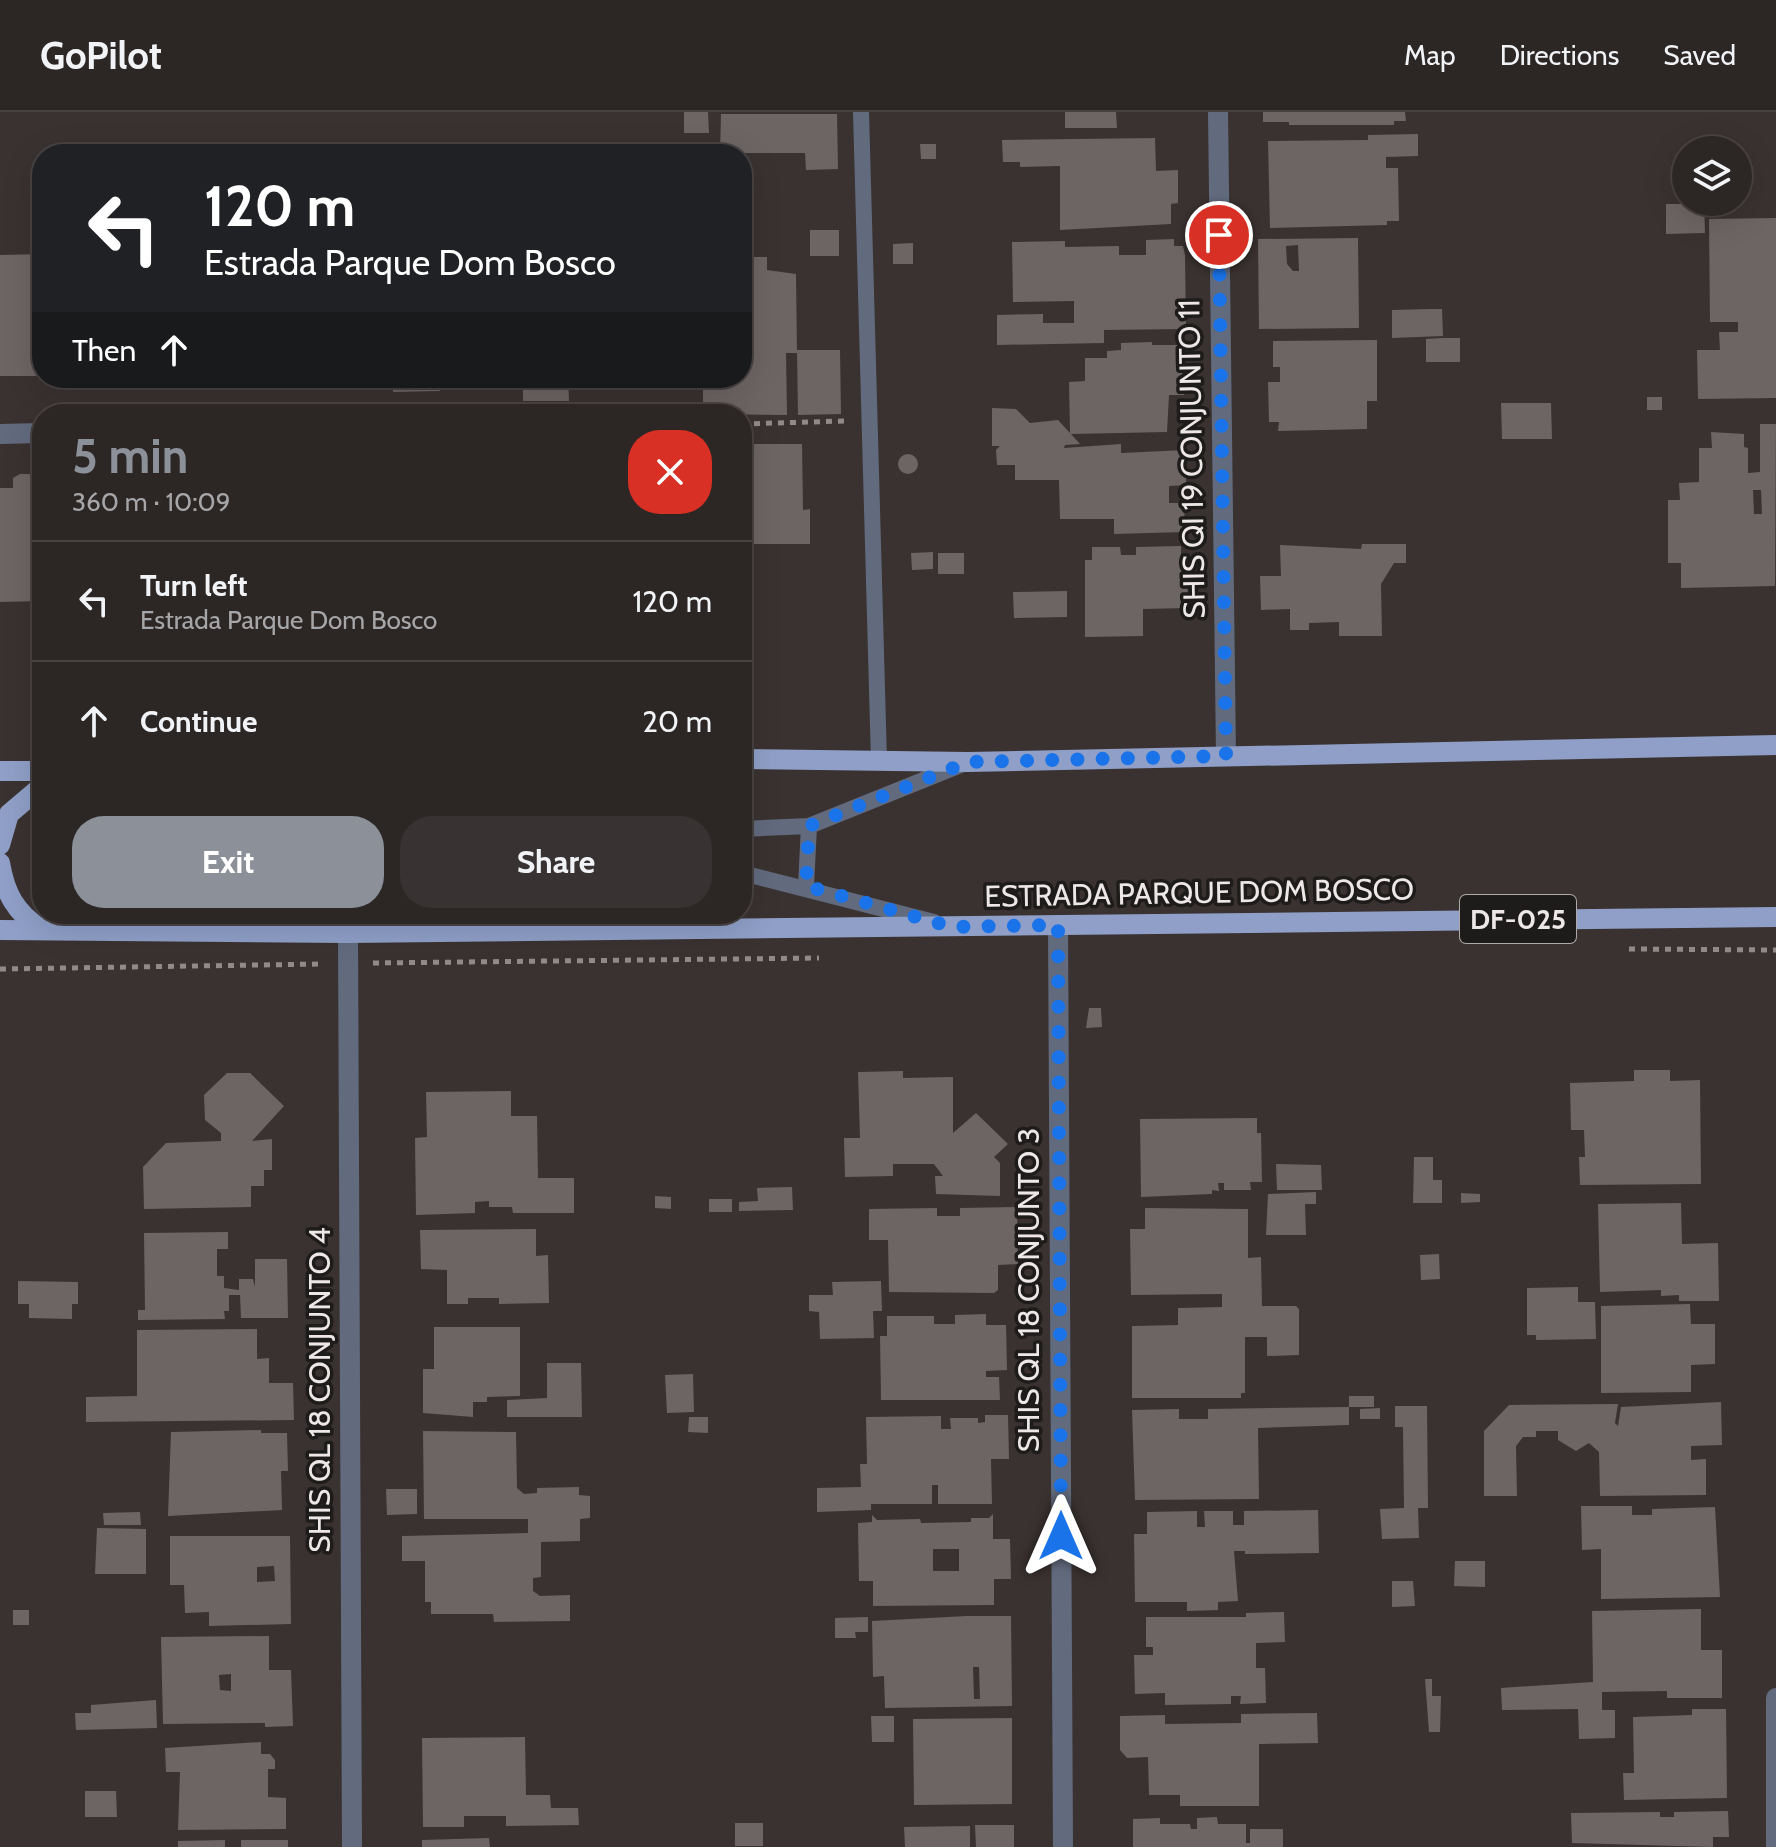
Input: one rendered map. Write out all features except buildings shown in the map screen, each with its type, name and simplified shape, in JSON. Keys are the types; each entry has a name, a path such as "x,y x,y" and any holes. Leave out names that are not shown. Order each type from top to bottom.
{"main road":[{"path":"752,759 968,762 1776,745"},
{"path":"0,771 32,771"},
{"path":"0,845 9,814 32,794"},
{"path":"0,863 5,892 24,918 32,923"},
{"name":"ESTRADA PARQUE DOM BOSCO","path":"0,930 348,933 1776,917"},
{"path":"33,924 41,929"}],"street":[{"name":"SHIS QI 19 CONJUNTO 11","path":"1218,112 1226,756"},
{"path":"0,434 32,433"},
{"name":"SHIS QL 18 CONJUNTO 3","path":"1058,925 1063,1847"},
{"name":"SHIS QL 18 CONJUNTO 4","path":"348,933 352,1847"},
{"path":"1776,1698 1776,1847"}],"lane":[{"path":"861,112 879,761"},
{"path":"752,829 809,826 968,762"},
{"path":"806,886 809,826"},
{"path":"752,875 806,886 952,927"},
{"path":"385,932 405,924"}],"path":[{"path":"752,424 869,421"}],"route":[{"path":"1061,1536 1058,925 952,927 806,886 809,826 968,762 1226,756 1219,235"}]}
